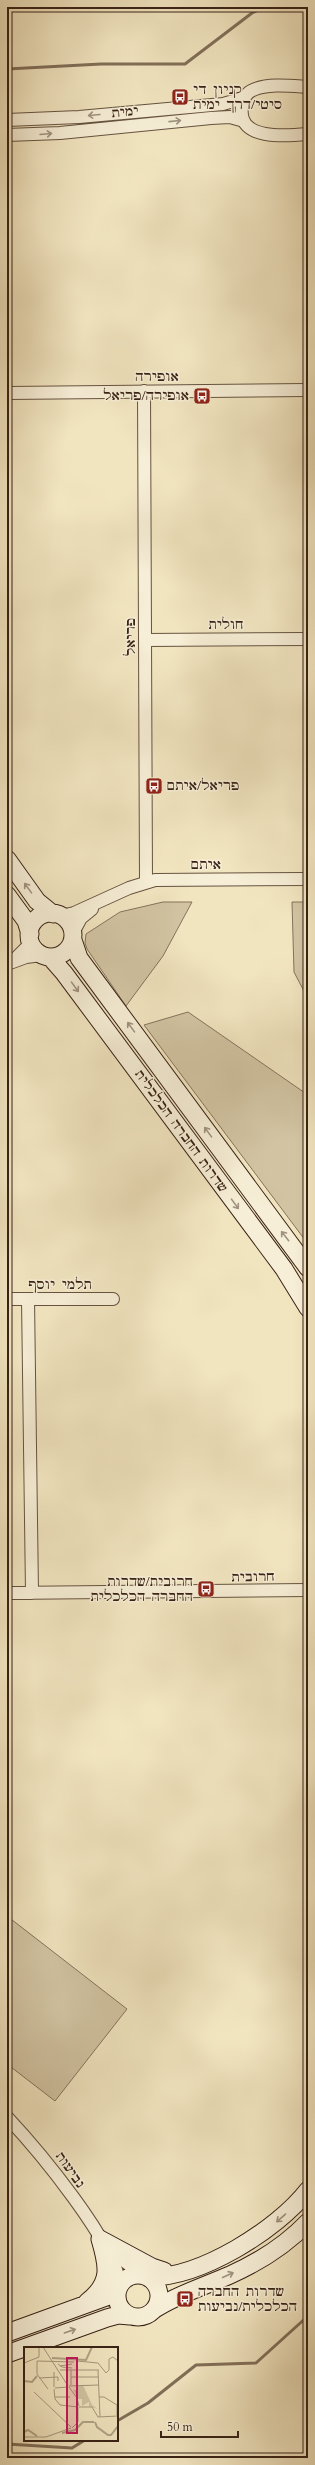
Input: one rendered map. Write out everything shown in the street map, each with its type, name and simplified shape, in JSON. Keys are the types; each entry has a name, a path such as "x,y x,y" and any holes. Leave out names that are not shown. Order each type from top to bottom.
{"main road":[{"path":"7,859 38,901 57,915 71,926 73,936 67,951 62,954 38,947 34,922 46,914 57,915"},
{"name":"שדרות החברה הכלכלית","path":"7,895 26,922 38,947 64,972 271,1252 308,1308"},
{"name":"שדרות החברה הכלכלית","path":"73,936 79,958 308,1268"},
{"path":"7,2333 80,2307 118,2289 129,2276 165,2277 186,2270 252,2240 281,2219 308,2190"},
{"path":"26,2347 118,2315 144,2317 171,2300 263,2258 294,2235 308,2222"},
{"path":"102,2241 152,2267 173,2272 186,2270"},
{"path":"80,2307 95,2296 105,2282 107,2264 102,2241"},
{"path":"146,2276 159,2288 160,2296 155,2310"},
{"path":"118,2289 120,2306 130,2316"},
{"path":"7,2354 24,2348"}],"street":[{"name":"ימית","path":"7,120 86,116 223,104 244,98 247,94 258,88 308,87"},
{"path":"244,98 241,111 244,121 250,128 262,133 308,134"},
{"name":"ימית","path":"7,135 48,134 217,118 236,118 244,121"},
{"name":"אופירה","path":"7,393 308,390"},
{"name":"פריאל","path":"144,391 146,882"},
{"name":"חולית","path":"145,640 308,639"},
{"name":"איתם","path":"57,915 74,913 146,882 171,879 308,879"},
{"name":"איתם","path":"73,936 81,918 107,898"},
{"path":"8,963 38,947"},
{"path":"8,963 33,955 38,947"},
{"name":"תלמי יוסף","path":"7,1299 113,1299"},
{"path":"28,1299 32,1593"},
{"name":"חרובית","path":"7,1593 308,1590"},
{"name":"נביעות","path":"7,2117 48,2164 102,2241 119,2275 118,2289"},
{"name":"נביעות","path":"102,2241 146,2276"}],"shaded area":[{"path":"163,902 192,902 163,956 126,1006 87,949 85,943 86,934 120,912"},
{"path":"292,902 308,902 308,999 294,972"},
{"path":"188,1012 308,1095 308,1244 144,1025"},
{"path":"7,1916 127,2009 55,2101 7,2064"}],"waterway":[{"path":"7,69 101,64 185,64 252,13 265,7"},
{"path":"118,2420 148,2403 196,2365 256,2363 308,2316"},
{"path":"7,2444 72,2448 83,2441"}],"place":[{"name":"קניון די סיטי/דרך ימית","path":"180,97"},
{"name":"אופירה/פריאל","path":"202,396"},
{"name":"פריאל/איתם","path":"154,786"},
{"name":"חרובית/שדרות החברה הכלכלית","path":"206,1589"},
{"name":"שדרות החברה הכלכלית/נביעות","path":"185,2299"}]}
